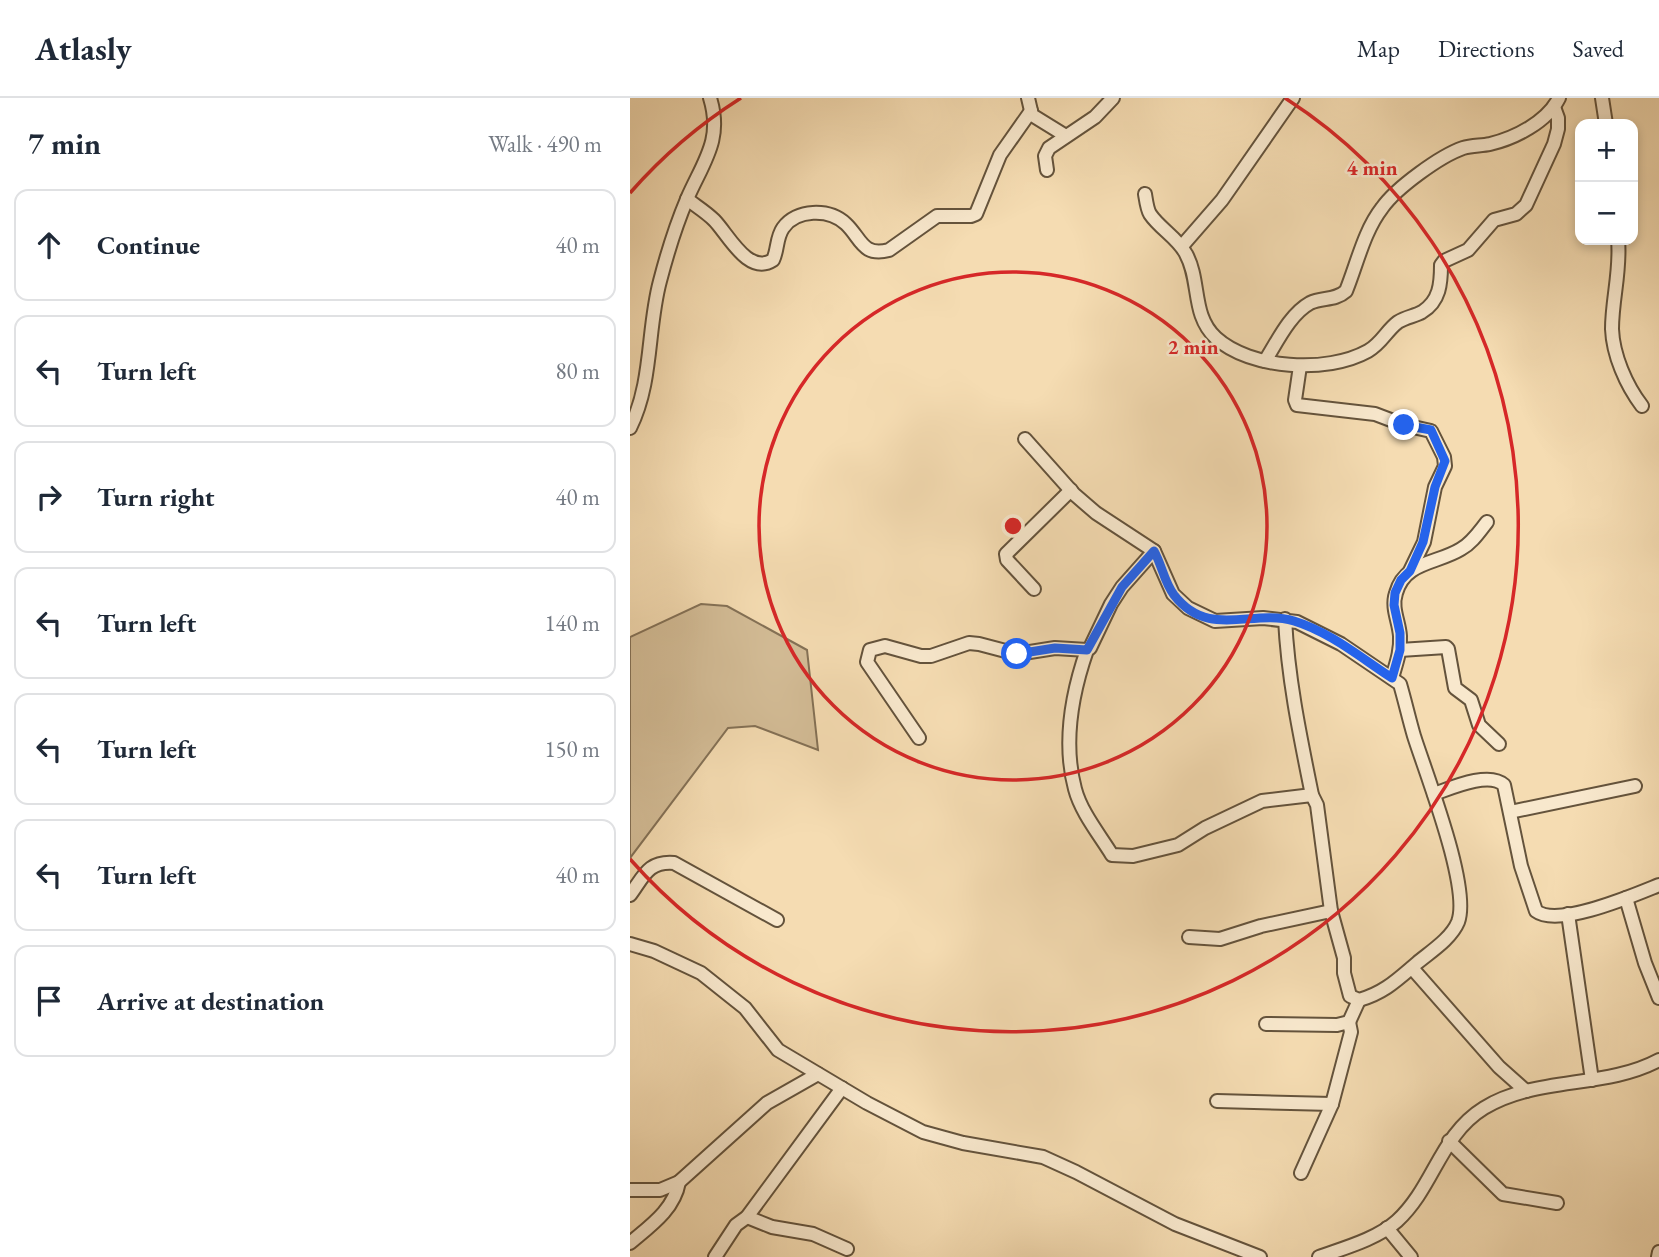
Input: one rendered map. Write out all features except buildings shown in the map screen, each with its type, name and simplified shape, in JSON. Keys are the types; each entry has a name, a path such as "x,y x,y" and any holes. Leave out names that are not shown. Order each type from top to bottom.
{"street":[{"path":"630,428 648,369 660,281 687,199 713,141 714,112 710,98"},
{"path":"1047,170 1045,156 1049,148 1095,117 1113,98"},
{"path":"1182,246 1222,200 1293,98"},
{"path":"1602,98 1605,119"},
{"path":"1145,194 1150,214 1182,246 1189,259 1204,324 1227,346 1238,352 1265,361 1300,366 1321,364 1365,353 1380,344 1396,323 1420,313 1432,304 1439,293 1441,265 1444,261 1468,250 1494,220 1517,214 1528,201 1554,144 1558,129 1557,101"},
{"path":"1265,361 1301,309 1313,301 1339,298 1346,291 1374,220 1397,192 1454,152 1465,147 1498,142 1521,132 1544,117 1557,101"},
{"path":"687,199 715,221 730,243 759,264 764,265 773,260 780,233 785,225 798,215 822,213 834,216 847,225 858,242 865,247 881,252 889,250 937,216 976,215 989,176 1030,105"},
{"path":"1030,105 1036,119 1066,136"},
{"path":"1619,245 1620,257 1612,330 1614,347 1635,397 1642,406"},
{"path":"1300,366 1295,400 1297,405 1375,414 1404,425 1431,430 1444,457 1445,466 1435,487 1423,542 1410,571"},
{"path":"1025,439 1070,490 1096,513 1154,551 1173,594 1194,612 1216,621 1285,619 1297,622 1340,644 1401,684 1459,887 1461,908 1454,929 1412,968 1384,991 1359,1000 1350,996 1344,973 1344,958 1331,911 1317,805 1312,795 1287,660 1285,619"},
{"path":"1034,589 1007,560 1006,554 1070,490"},
{"path":"1392,678 1400,650 1400,633 1394,605 1401,580 1423,563 1446,557 1461,549 1471,542 1487,522"},
{"path":"1154,551 1122,587 1087,650 1077,677 1070,747 1075,790 1095,830 1112,855 1133,856 1178,845 1205,828 1262,801 1312,795"},
{"path":"919,738 867,662 870,650 886,646 921,656 931,656 970,643 1017,654 1055,648 1087,650"},
{"path":"1400,650 1446,647 1455,688 1471,700 1479,725 1499,744"},
{"path":"1434,794 1469,783 1496,779 1504,785 1521,866 1536,911 1545,916 1568,914 1626,898 1659,885"},
{"path":"1510,812 1634,786"},
{"path":"630,895 652,866 674,863 777,920"},
{"path":"1626,898 1645,963 1659,999"},
{"path":"1189,937 1220,939 1261,926 1331,911"},
{"path":"1568,914 1592,1080"},
{"path":"630,944 654,951 701,973 745,1007 778,1050 923,1132 963,1143 1044,1157 1076,1171 1175,1224 1260,1257"},
{"path":"1412,968 1499,1067 1526,1091"},
{"path":"1301,1173 1332,1104 1351,1032 1349,1022 1359,1000"},
{"path":"1266,1024 1337,1025 1349,1022"},
{"path":"1319,1257 1387,1228 1402,1215 1424,1187 1449,1141 1467,1119 1486,1106 1526,1091 1592,1080 1630,1071 1659,1060"},
{"path":"630,1190 660,1190 679,1182 767,1103 817,1074"},
{"path":"715,1257 736,1225 747,1217 842,1088"},
{"path":"1217,1101 1332,1104"},
{"path":"1449,1141 1503,1194 1556,1203"},
{"path":"630,1243 660,1218 677,1191 679,1182"},
{"path":"747,1217 772,1227 813,1234 847,1249"},
{"path":"1387,1228 1411,1257"}],"shaded area":[{"path":"701,604 727,606 807,650 818,750 755,726 728,728 630,858 630,637"}],"route":[{"path":"1017,654 1055,648 1090,648 1122,587 1154,551 1173,594 1200,615 1216,621 1263,618 1297,622 1340,644 1392,678 1400,650 1395,593 1401,580 1410,571 1423,542 1435,487 1445,466 1444,457 1431,430 1404,425"}]}
